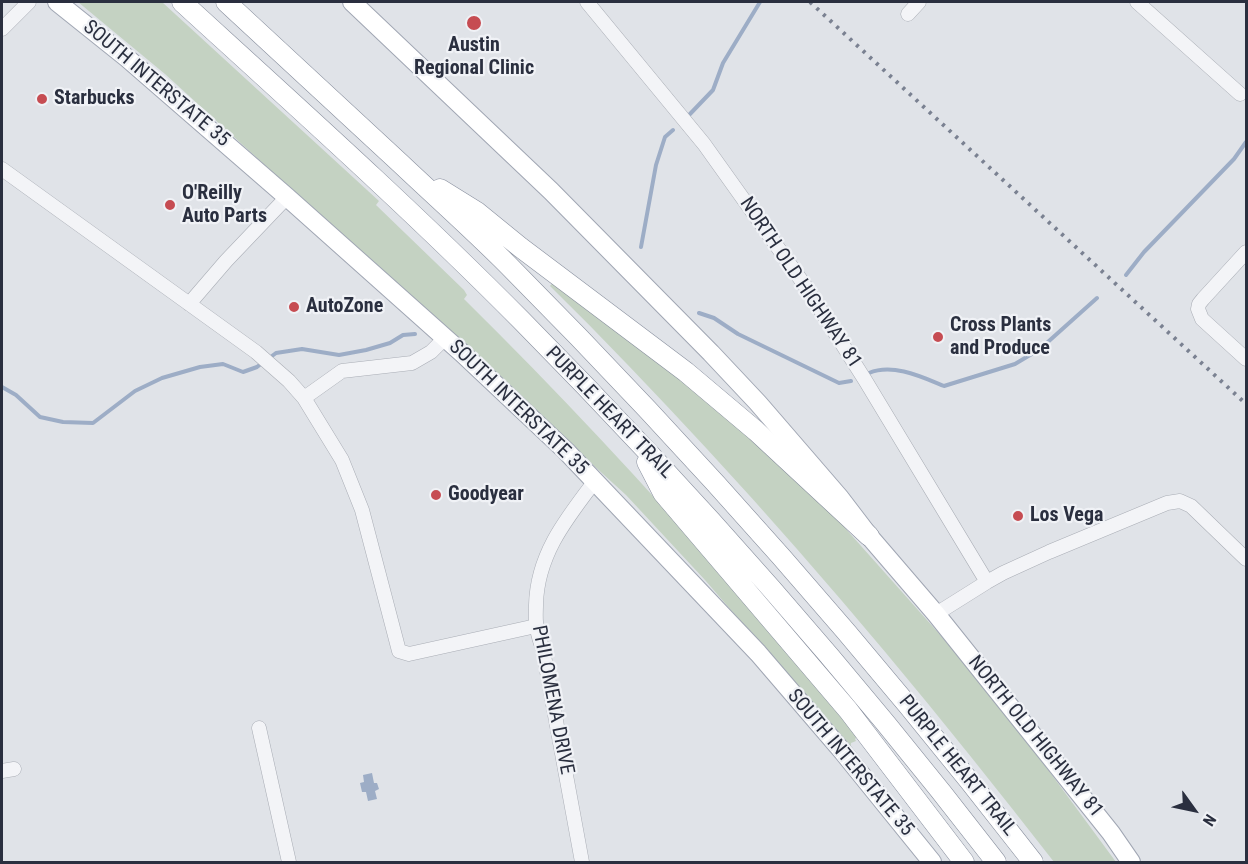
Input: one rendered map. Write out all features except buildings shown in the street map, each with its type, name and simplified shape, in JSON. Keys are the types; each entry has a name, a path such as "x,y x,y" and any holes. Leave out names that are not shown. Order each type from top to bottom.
{"highway":[{"name":"PURPLE HEART TRAIL","path":"182,2 449,249 634,438 785,605 996,862"},
{"name":"PURPLE HEART TRAIL","path":"226,2 505,263 675,438 760,532 909,705 1033,862"},
{"path":"402,165 477,212 686,372 756,431 869,536"},
{"path":"634,438 663,493 848,710 964,862"}],"main road":[{"name":"SOUTH INTERSTATE 35","path":"57,2 127,58 287,197 445,338 566,451 758,653 843,752 932,862"},
{"path":"352,2 545,185 711,353 758,403 840,498 869,536 936,614"},
{"name":"NORTH OLD HIGHWAY 81","path":"936,614 1111,833 1131,862"}],"street":[{"path":"2,29 29,2"},
{"name":"NORTH OLD HIGHWAY 81","path":"587,2 704,144 806,287 987,582"},
{"path":"908,14 919,2"},
{"path":"1137,2 1240,94"},
{"path":"2,169 256,352 289,381 304,398 342,460 362,510 399,651 409,654 536,626"},
{"path":"189,304 287,197"},
{"path":"1246,252 1203,299 1198,309 1202,319 1246,359"},
{"path":"304,398 342,371 412,363 431,352 445,338"},
{"name":"PHILOMENA DRIVE","path":"582,862 543,650 536,626 536,595 542,568 551,545 564,522 595,481"},
{"path":"936,614 987,582 1167,503 1179,501 1191,506 1246,559"},
{"path":"259,728 289,862"}],"green space":[{"path":"78,2 162,2 379,201 376,205 464,290 467,295 464,299 600,438 745,601 857,737 856,741 851,743 851,747 942,862 792,681 705,580 626,495 165,74"},
{"path":"555,280 670,365 829,510 951,647 1007,714 1116,862 1054,862 971,756 841,600 707,449 550,286"}],"water":[{"path":"372,773 374,783 377,783 379,789 375,791 377,799 368,801 366,792 362,792 360,783 364,782 363,775"}],"waterway":[{"path":"690,114 713,90 723,63 760,2"},
{"path":"641,247 656,165 665,137 673,130"},
{"path":"1126,275 1144,252 1234,159 1246,142"},
{"path":"869,373 878,370 897,370 944,386 1015,364 1040,349 1097,298"},
{"path":"699,313 714,318 738,334 839,383 851,381"},
{"path":"268,359 276,353 302,349 339,355 366,350 390,343 403,335 415,334"},
{"path":"2,387 16,395 40,417 63,422 93,423 135,391 162,378 200,367 223,364 243,372 262,363"}],"railway":[{"path":"810,2 1246,404"}],"place":[{"name":"Austin Regional Clinic","path":"474,23"},
{"name":"Starbucks","path":"42,99"},
{"name":"O'Reilly Auto Parts","path":"170,205"},
{"name":"AutoZone","path":"294,307"},
{"name":"Cross Plants and Produce","path":"938,337"},
{"name":"Goodyear","path":"436,495"},
{"name":"Los Vega","path":"1018,516"}]}
